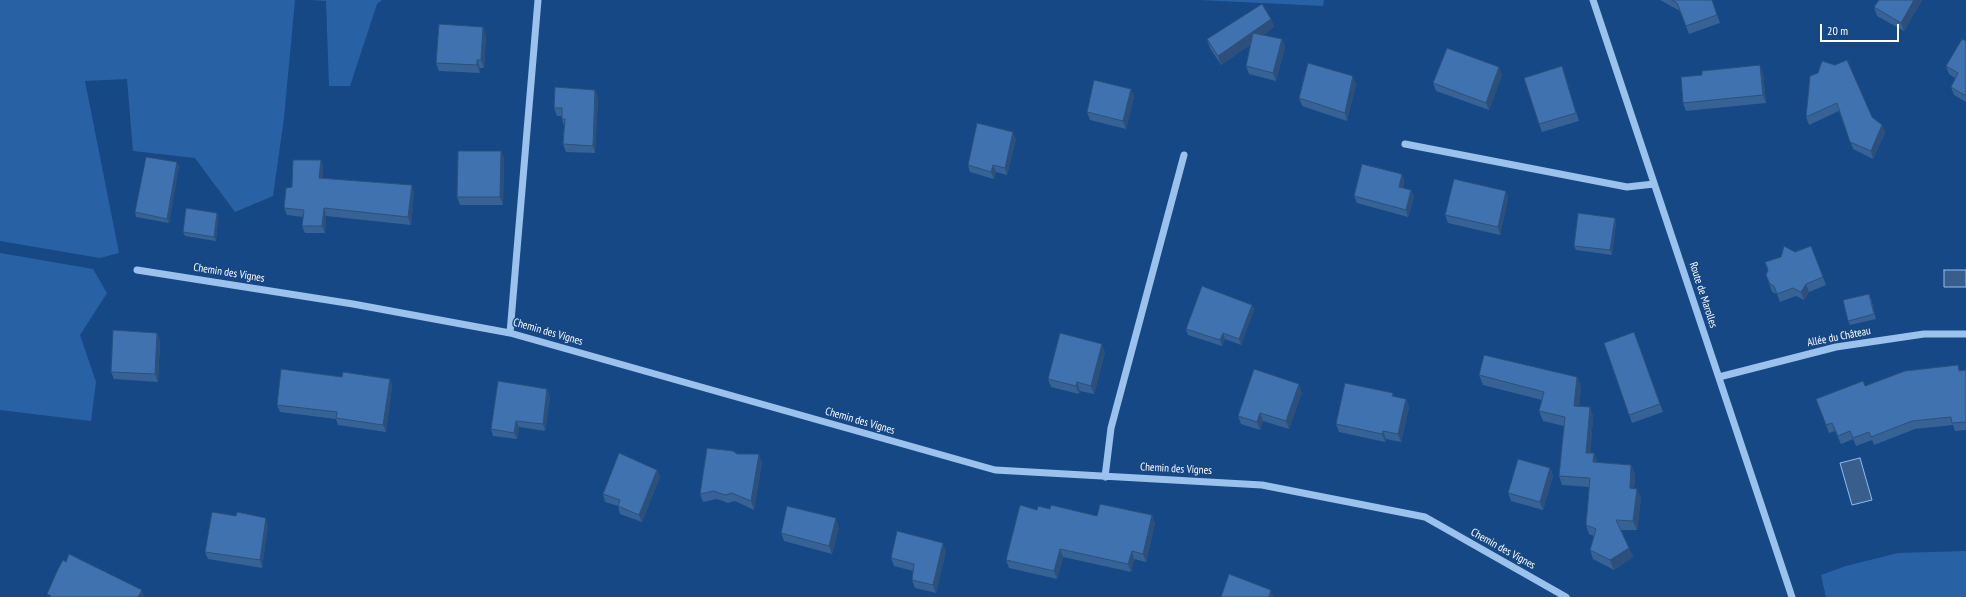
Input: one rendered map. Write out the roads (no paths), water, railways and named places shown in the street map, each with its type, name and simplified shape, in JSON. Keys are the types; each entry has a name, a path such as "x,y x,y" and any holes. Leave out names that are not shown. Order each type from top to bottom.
{"street":[{"path":"510,333 538,0"},
{"name":"Route de Marolles","path":"1593,0 1792,597"},
{"path":"1405,144 1627,187 1654,184"},
{"path":"1104,477 1111,428 1184,155"},
{"name":"Chemin des Vignes","path":"137,270 353,304 510,333 995,470 1262,485 1425,518 1566,597"},
{"name":"Allée du Château","path":"1719,378 1836,347 1924,334 1966,334"}]}
